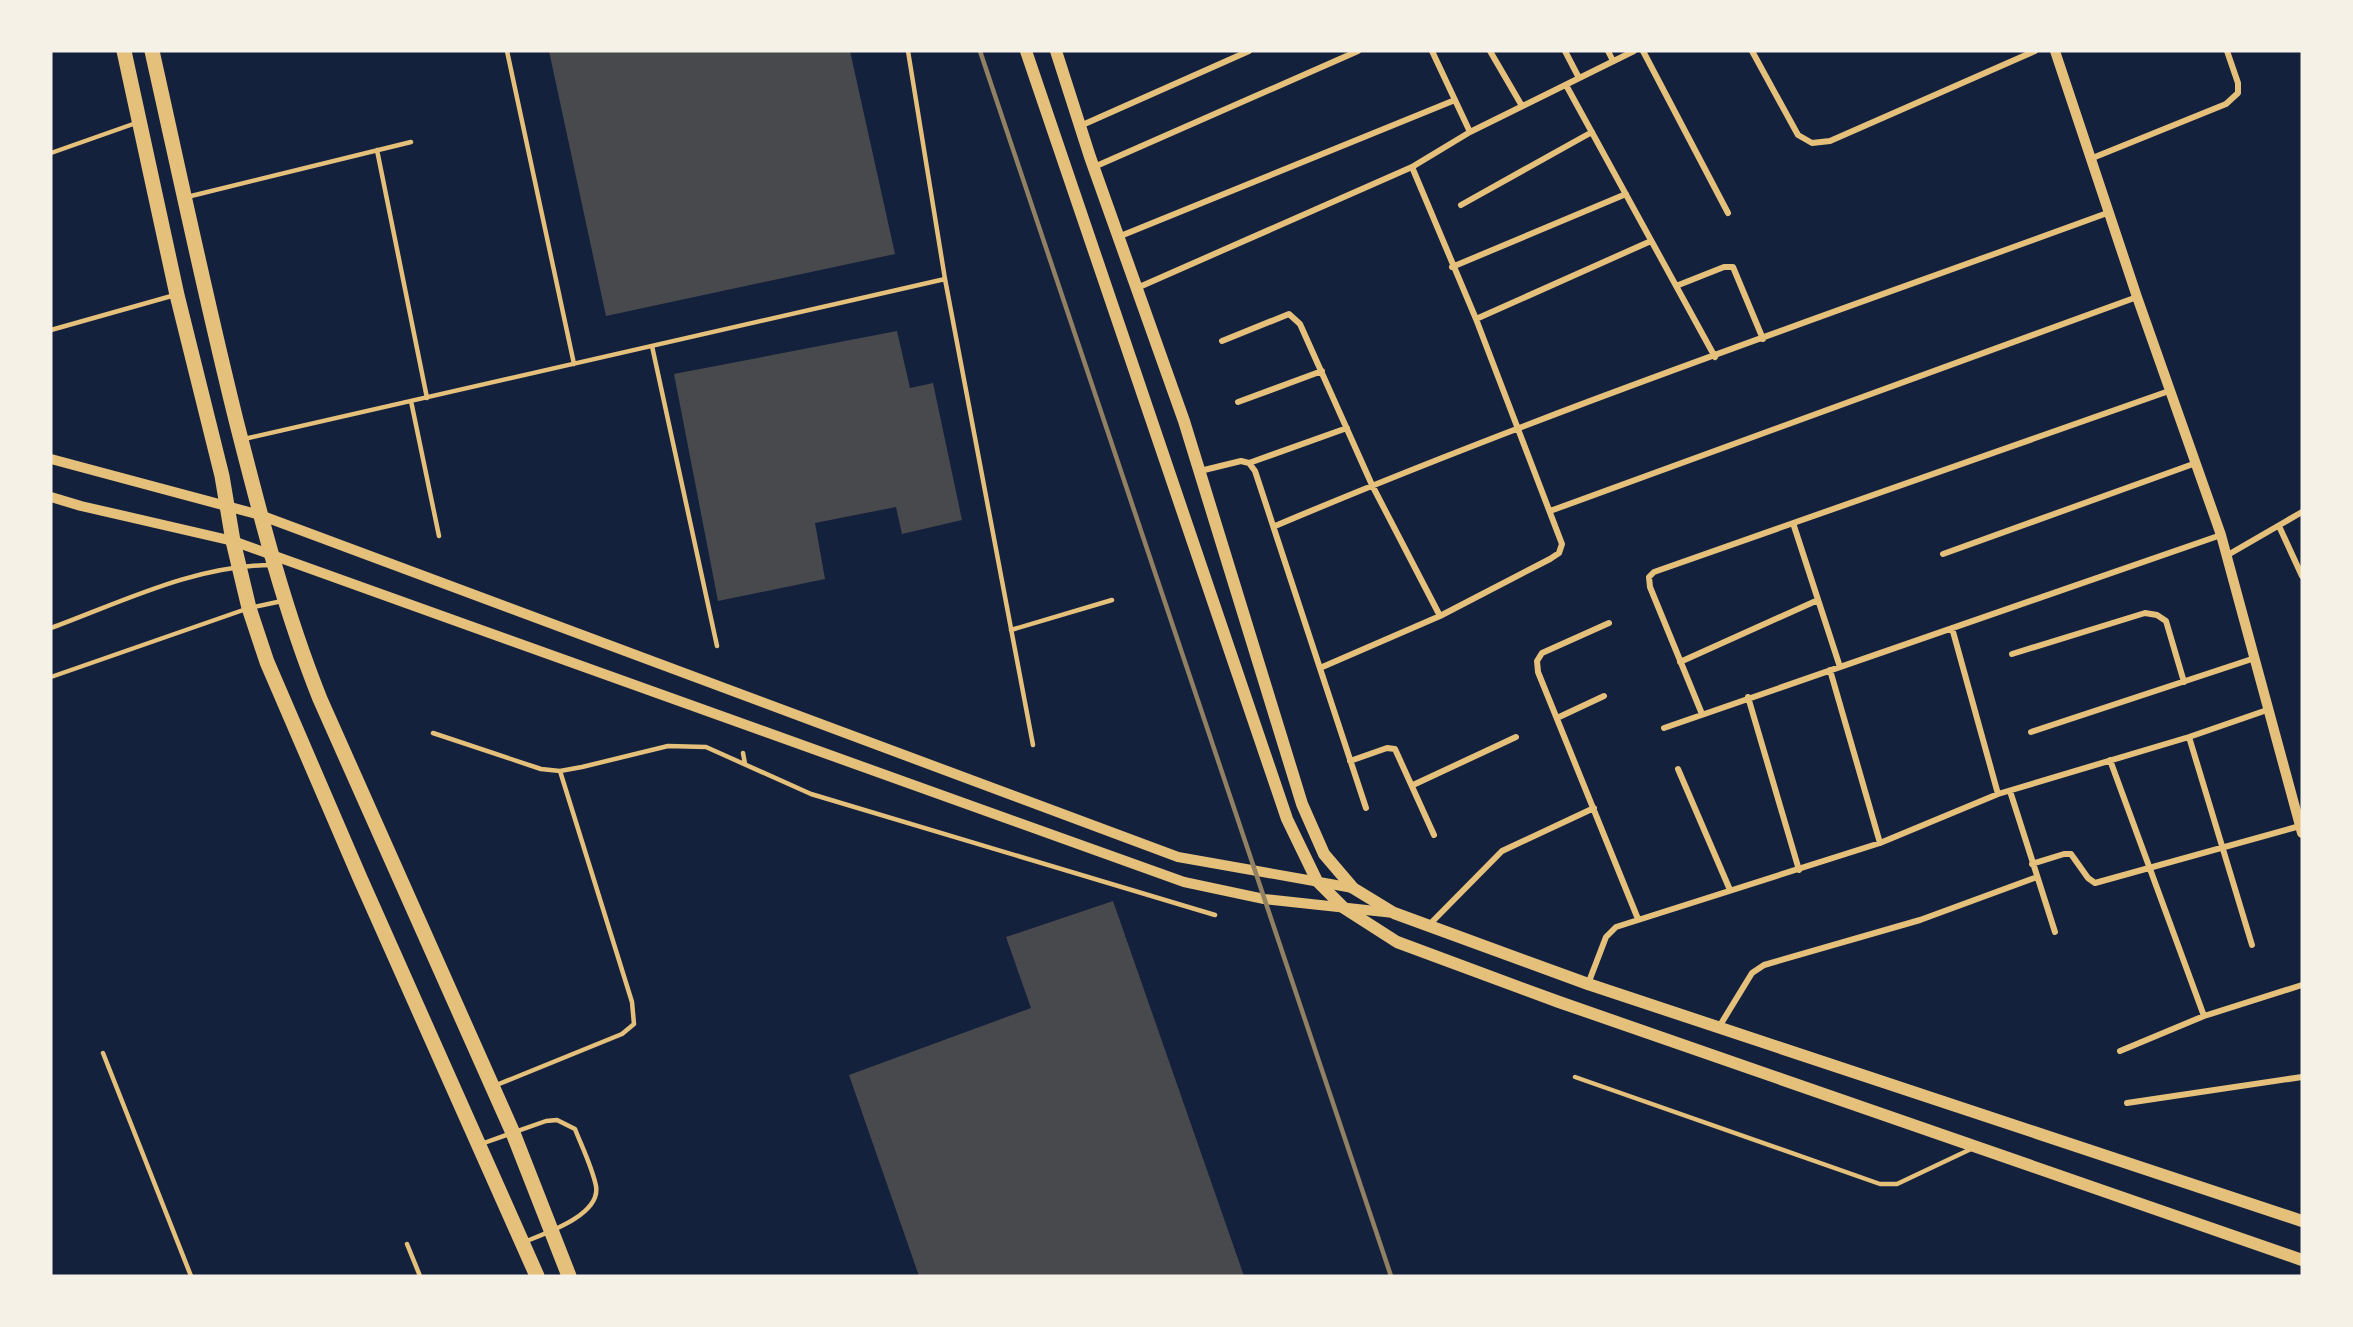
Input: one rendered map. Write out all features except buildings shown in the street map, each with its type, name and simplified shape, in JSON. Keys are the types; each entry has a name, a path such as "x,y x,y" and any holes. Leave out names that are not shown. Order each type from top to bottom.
{"main road":[{"path":"124,51 177,295 228,504 232,541 240,565 249,608 267,662 537,1276"},
{"path":"152,51 241,440 293,629 320,699 513,1133 569,1276"},
{"path":"1026,51 1287,819 1317,881 1344,908 1397,942 1559,1002 2302,1260"},
{"path":"1056,51 1200,471 1302,804 1324,854 1353,888 1394,913 1588,984 2302,1221"}],"street":[{"path":"1080,126 1249,51"},
{"path":"1094,167 1359,51"},
{"path":"1432,51 1470,132"},
{"path":"1490,51 1522,106"},
{"path":"1565,51 1580,78"},
{"path":"1608,51 1613,61"},
{"path":"1137,288 1412,167 1470,132 1634,51"},
{"path":"1643,51 1728,213"},
{"path":"1752,51 1798,135 1812,142 1830,141 2035,51"},
{"path":"2032,864 2071,854 2088,879 2095,883 2223,848 2301,830 2256,657 2221,535 2169,391 2055,51"},
{"path":"2090,159 2226,104 2238,93 2238,83 2227,51"},
{"path":"1566,85 1715,357"},
{"path":"1118,237 1455,100"},
{"path":"1461,205 1592,132"},
{"path":"1320,668 1440,616 1558,553 1562,544 1476,319 1452,267 1412,167"},
{"path":"1452,267 1626,194"},
{"path":"1275,526 1372,485 1519,429 2110,212"},
{"path":"1476,319 1651,241"},
{"path":"1676,286 1724,267 1733,267 1763,339"},
{"path":"1550,512 2137,297"},
{"path":"1222,341 1289,314 1300,324 1372,485 1440,616"},
{"path":"1238,402 1322,371"},
{"path":"1702,714 1650,587 1649,577 1665,567 2169,391"},
{"path":"1200,471 1241,461 1250,463 1347,428"},
{"path":"51,459 228,504 260,515 1178,856 1353,888"},
{"path":"1250,463 1275,526 1366,808"},
{"path":"1943,554 2196,463"},
{"path":"51,497 232,541 273,561 1184,882 1264,899 1394,913"},
{"path":"2226,556 2302,512"},
{"path":"1793,523 1840,667"},
{"path":"2279,526 2302,576"},
{"path":"1664,728 2221,535"},
{"path":"1680,662 1818,600"},
{"path":"2012,654 2145,613 2157,615 2166,621 2184,682"},
{"path":"1609,623 1542,653 1537,661 1538,672 1638,919"},
{"path":"1952,628 1998,794"},
{"path":"2031,732 2256,657"},
{"path":"1830,670 1881,843"},
{"path":"1557,718 1604,696"},
{"path":"1748,697 1799,870"},
{"path":"1588,984 1606,937 1616,927 1881,843 1998,794 2189,737 2270,709"},
{"path":"1413,785 1516,737"},
{"path":"2189,737 2252,945"},
{"path":"1350,760 1395,748 1434,835"},
{"path":"2110,760 2204,1016"},
{"path":"1678,769 1730,890"},
{"path":"2010,791 2055,932"},
{"path":"1428,926 1502,851 1594,808"},
{"path":"1719,1028 1752,973 1764,965 1920,920 2037,877"},
{"path":"2120,1050 2204,1016 2302,985"},
{"path":"2127,1103 2302,1077"}],"lane":[{"path":"507,51 574,364"},
{"path":"908,51 945,279 1033,745"},
{"path":"51,153 138,122"},
{"path":"184,198 411,142"},
{"path":"377,150 427,398"},
{"path":"241,440 945,279"},
{"path":"51,330 177,295"},
{"path":"652,346 717,646"},
{"path":"411,401 439,536"},
{"path":"51,628 171,583 240,565 273,561"},
{"path":"51,677 249,608 285,600"},
{"path":"1011,630 1112,600"},
{"path":"433,734 541,769 560,771 668,746 706,747 811,794 1215,915"},
{"path":"743,753 745,764"},
{"path":"492,1087 622,1034 634,1024 632,1002 560,771"},
{"path":"103,1053 191,1276"},
{"path":"1575,1077 1881,1184 1897,1184 1976,1146"},
{"path":"479,1145 556,1120 575,1129 596,1186 596,1194 590,1208 551,1231 522,1243"},
{"path":"407,1244 420,1276"}],"railway":[{"path":"980,51 1391,1276"}]}
